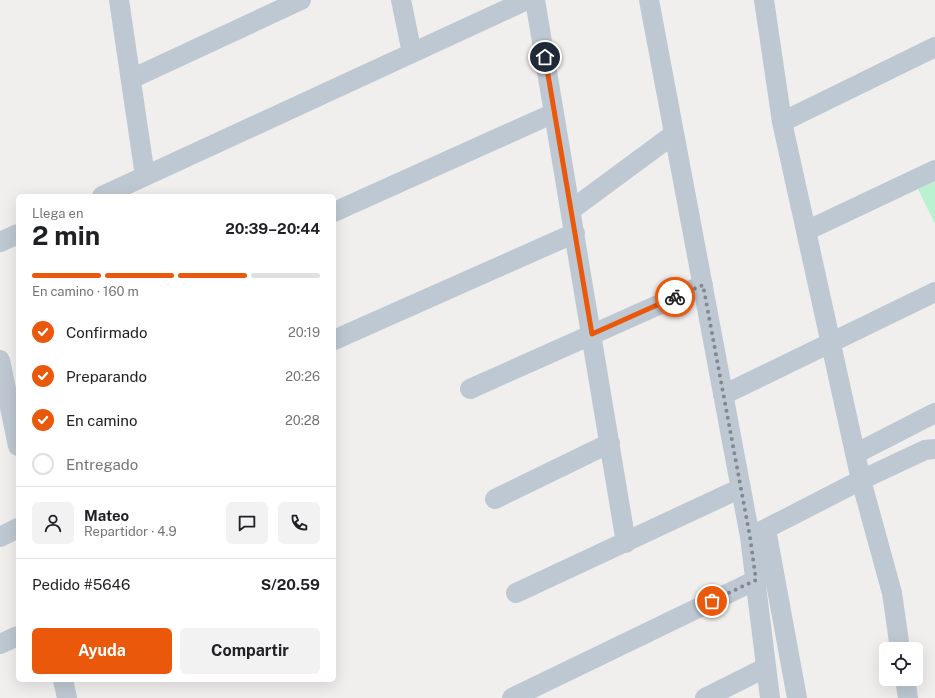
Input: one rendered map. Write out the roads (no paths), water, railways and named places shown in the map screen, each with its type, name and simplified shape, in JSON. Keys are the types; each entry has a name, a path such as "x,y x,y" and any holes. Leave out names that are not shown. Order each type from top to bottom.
{"street":[{"path":"119,0 145,176"},
{"path":"131,79 301,0"},
{"path":"401,0 412,53"},
{"path":"106,194 527,0"},
{"path":"535,0 626,543"},
{"path":"649,0 741,488 758,533 797,698"},
{"path":"764,0 782,122 861,480 892,593 899,642"},
{"path":"782,122 935,47"},
{"path":"336,211 554,113"},
{"path":"571,210 674,134"},
{"path":"806,231 935,170"},
{"path":"336,339 575,233"},
{"path":"0,242 16,235"},
{"path":"470,389 703,285"},
{"path":"723,395 935,292"},
{"path":"0,360 11,439"},
{"path":"855,454 935,413"},
{"path":"495,499 610,444"},
{"path":"758,533 861,480 926,450 935,449"},
{"path":"516,593 626,543 741,488"},
{"path":"0,537 16,529"},
{"path":"758,533 756,580 765,668 770,698"},
{"path":"512,698 756,580"},
{"path":"0,644 16,637"},
{"path":"705,698 765,668"},
{"path":"63,682 67,698"},
{"path":"906,686 908,698"}]}
